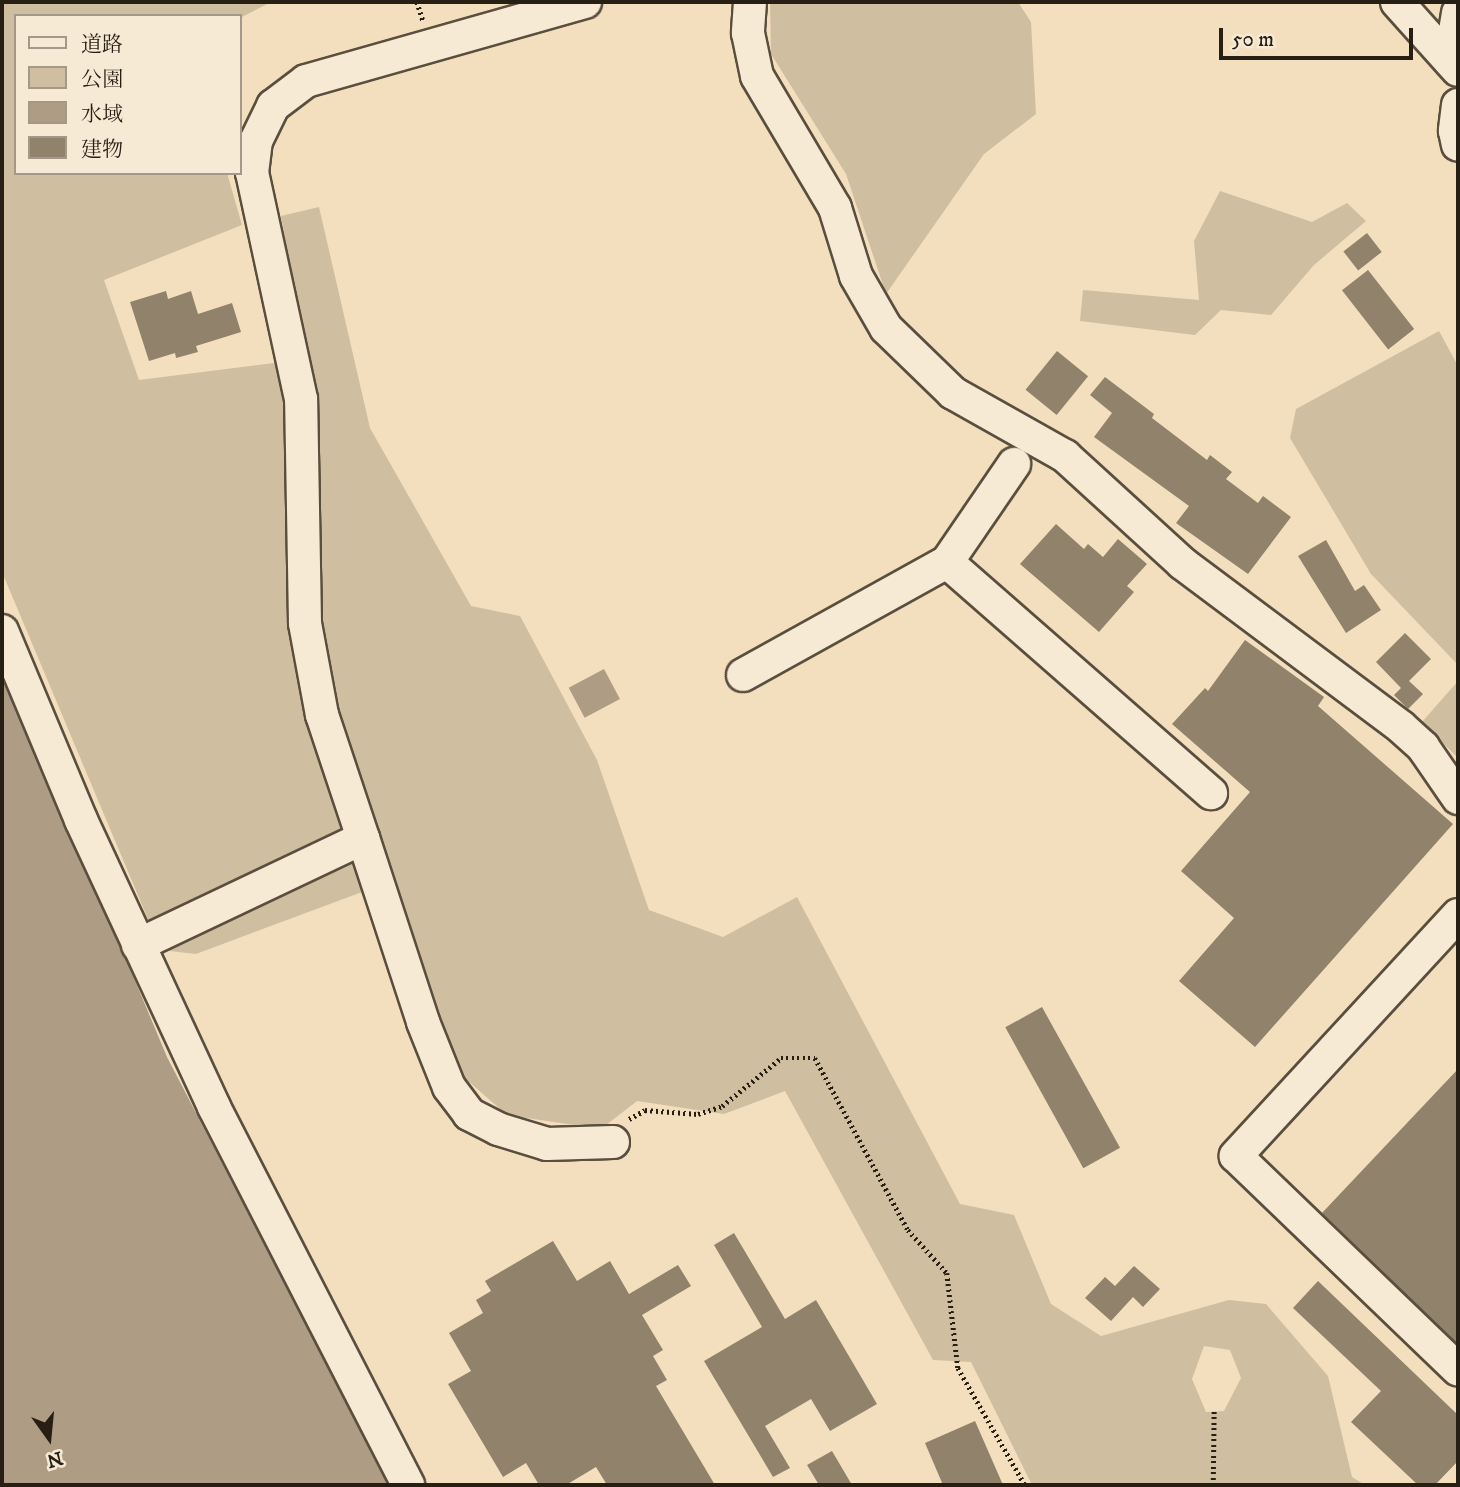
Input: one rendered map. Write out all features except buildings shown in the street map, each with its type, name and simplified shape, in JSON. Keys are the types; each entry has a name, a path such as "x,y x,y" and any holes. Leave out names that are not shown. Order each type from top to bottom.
{"street":[{"path":"585,2 306,81 272,106 256,141 252,173 301,399 305,623 322,715 424,1022 449,1087 469,1114 498,1129 547,1144 613,1142"},
{"path":"750,2 748,33 757,76 835,208 856,276 886,328 953,393 1065,456 1182,563 1401,726 1423,747 1458,798"},
{"path":"1397,2 1454,65"},
{"path":"1454,65 1458,13"},
{"path":"1458,105 1455,131 1458,145"},
{"path":"743,676 947,562 1014,464"},
{"path":"947,562 1211,793"},
{"path":"2,631 138,945 214,1107 393,1461 408,1485"},
{"path":"138,945 363,838"},
{"path":"1458,915 1236,1156 1458,1370"}],"path":[{"path":"613,1142 624,1121 645,1110 698,1114 722,1106 781,1058 815,1058 908,1230 947,1273 958,1368 1025,1485"},
{"path":"1213,1485 1214,1408"},
{"path":"1121,1485 1132,1485"}],"green space":[{"path":"2,2 271,2 242,17 242,14 14,14 14,175 228,175 242,225 104,280 139,380 306,359 281,216 319,207 370,428 471,606 520,616 597,760 649,910 723,937 797,897 960,1204 1014,1215 1051,1304 1101,1336 1229,1300 1266,1304 1328,1376 1352,1477 1365,1485 1032,1485 971,1362 933,1360 785,1091 724,1114 637,1101 601,1129 507,1115 459,1073 389,882 196,954 161,950 2,572","holes":["1204,1346 1230,1350 1241,1378 1224,1411 1206,1412 1192,1379"]},
{"path":"770,2 1018,2 1031,22 1036,114 984,154 886,294 846,174 771,54"},
{"path":"1220,191 1312,222 1347,203 1366,221 1314,265 1271,315 1221,310 1195,335 1080,321 1083,290 1199,300 1194,241"},
{"path":"1439,331 1458,366 1458,665 1371,574 1290,438 1296,409"},
{"path":"1458,681 1458,758 1422,722"}],"water":[{"path":"2,663 167,1057 389,1485 2,1485"},
{"path":"604,669 620,699 585,718 569,688"}]}
